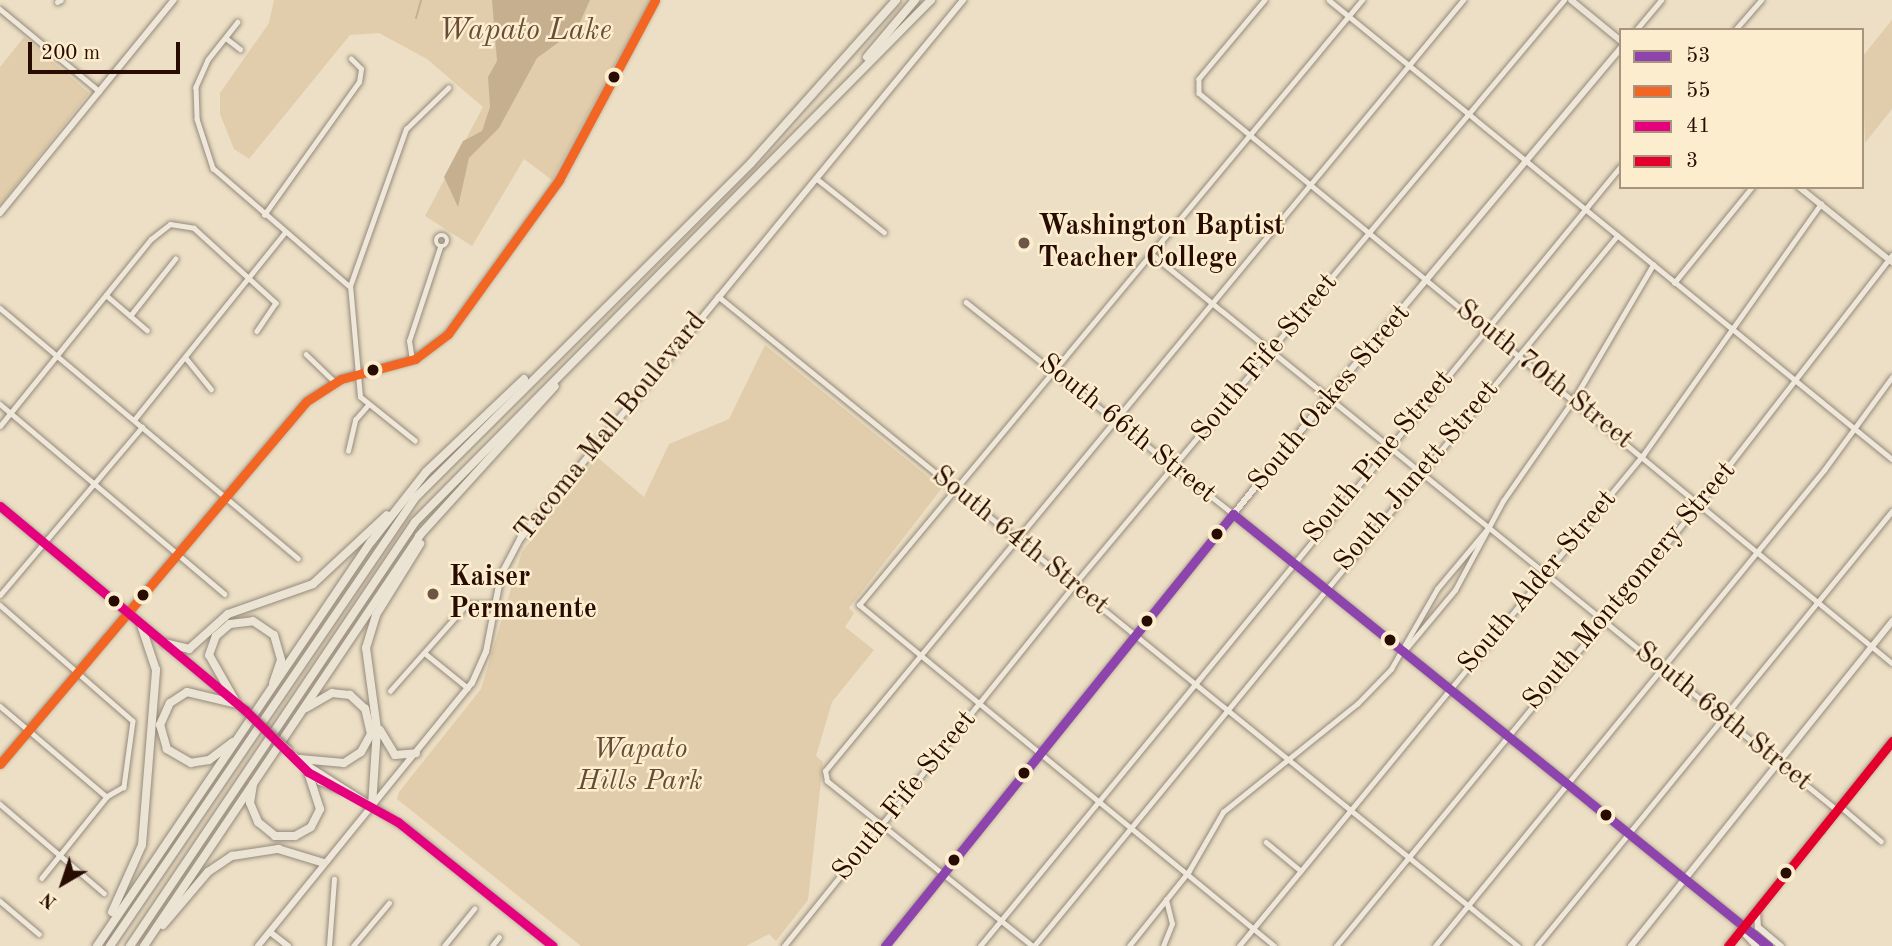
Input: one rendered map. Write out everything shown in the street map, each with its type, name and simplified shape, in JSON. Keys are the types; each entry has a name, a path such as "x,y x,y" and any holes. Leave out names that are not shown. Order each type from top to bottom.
{"highway":[{"path":"110,946 398,521 549,360 751,163 896,0"},
{"path":"805,128 915,0"},
{"path":"130,946 415,522 931,0"},
{"path":"145,946 277,742 404,557 463,485 649,286"},
{"path":"164,643 189,649 228,614 313,584 409,493 493,404 549,360"},
{"path":"416,753 404,758 390,750 374,702 366,662 372,626 463,485"},
{"path":"95,946 409,493"},
{"path":"237,704 215,675 210,651 223,629 253,621 274,635 281,654 257,714"},
{"path":"95,946 142,845 156,670 141,625"},
{"path":"237,704 199,691 180,695 162,716 163,743 178,759 204,762 252,722"},
{"path":"285,731 308,705 332,693 350,695 365,709 371,734 357,757 335,765 298,758"},
{"path":"372,806 374,702"},
{"path":"277,742 250,794 255,817 270,833 295,836 316,820 321,797 308,772"},
{"path":"145,946 227,859 278,849 324,863"}],"main road":[{"path":"1571,0 1619,39"},
{"path":"1802,189 1891,259"}],"street":[{"path":"0,213 174,0"},
{"path":"0,764 302,407 335,382 355,374 412,360 448,334 557,183 655,0"},
{"name":"Tacoma Mall Boulevard","path":"258,946 468,688 486,652 495,604 520,539 963,0"},
{"name":"South 70th Street","path":"1265,0 1195,88 1892,663"},
{"path":"1329,0 1892,459"},
{"path":"1274,946 859,605 953,488 1153,255 1362,0"},
{"path":"1033,946 824,775 1014,536 1116,420 1463,0"},
{"name":"South Fife Street","path":"786,946 1074,586 1564,0"},
{"path":"1638,28 1661,0"},
{"path":"1737,28 1761,0"},
{"path":"0,9 99,91"},
{"path":"239,22 204,66 195,101 213,168 223,181 350,286"},
{"path":"226,38 240,49"},
{"name":"South Oakes Street","path":"885,946 1328,397 1619,50"},
{"path":"264,215 349,98 361,69 352,59"},
{"path":"415,441 367,406 355,374 350,286 406,129 448,88"},
{"name":"South Pine Street","path":"980,946 1291,562 1619,168"},
{"path":"815,178 884,232"},
{"path":"1674,283 1750,189"},
{"name":"South Alder Street","path":"1240,946 1643,455 1821,204"},
{"path":"0,426 155,235 179,223 196,230 276,304 257,331"},
{"path":"134,421 250,281 285,232"},
{"name":"South Junett Street","path":"1033,946 1323,589 1618,236"},
{"path":"412,360 409,341 440,247"},
{"name":"South 68th Street","path":"1153,255 1779,763 1881,841"},
{"name":"South Montgomery Street","path":"1336,946 1699,504 1797,382 1814,351 1891,259"},
{"path":"130,316 175,260"},
{"path":"1129,946 1187,875 1223,812 1287,757 1357,704 1442,610 1489,527 1574,399 1653,265"},
{"path":"106,295 147,330"},
{"name":"South 64th Street","path":"718,296 1518,946"},
{"name":"South 66th Street","path":"966,302 1233,514 1447,692 1683,882 1741,930 1756,946"},
{"path":"0,308 298,558"},
{"path":"306,354 335,382"},
{"path":"186,358 211,389"},
{"path":"1435,946 1758,552 1892,377"},
{"path":"0,404 225,594"},
{"path":"348,450 355,420 367,406"},
{"path":"0,595 142,427"},
{"path":"0,506 298,758 341,790"},
{"path":"1537,946 1892,511"},
{"path":"1402,653 1437,589 1489,527"},
{"path":"390,691 426,654 467,604 495,604"},
{"path":"0,606 129,715 126,783 107,797 63,858 42,878"},
{"path":"1631,946 1892,621"},
{"path":"426,654 468,688"},
{"path":"0,706 107,797"},
{"path":"1728,946 1892,741"},
{"path":"298,758 308,772 372,806 553,946"},
{"path":"0,804 104,893"},
{"path":"1266,842 1301,871"},
{"path":"329,946 334,879"},
{"path":"1163,946 1172,924 1166,900"},
{"path":"0,901 39,934"},
{"path":"353,946 389,903"},
{"path":"444,946 474,909"},
{"path":"1757,910 1758,927 1781,946"},
{"name":"South 66th Street","path":"1741,930 1768,946"},
{"path":"270,932 288,946"},
{"path":"492,946 499,937"}],"green space":[{"path":"274,0 650,0 552,180 524,159 472,246 425,216 483,107 427,59 379,33 350,35 249,159 234,149 220,114 220,93 269,23"},
{"path":"1892,20 1892,109 1865,143 1864,114 1864,55"},
{"path":"24,37 89,93 0,205 0,67"},
{"name":"Wapato Hills Park","path":"765,345 942,488 849,608 854,613 845,627 874,650 832,702 816,756 823,762 808,900 776,941 769,934 746,946 581,946 397,799 399,792 481,689 522,552 597,457 644,497 669,444 729,419"}],"water":[{"name":"Wapato Lake","path":"492,0 590,0 577,29 537,58 499,128 469,158 458,207 444,177 463,141 482,131 490,107 488,77 497,61"}],"waterway":[{"path":"416,18 421,0"}],"transit line":[{"name":"55","path":"0,764 307,401 341,379 415,359 448,334 559,180 655,0"},
{"name":"41","path":"0,506 245,710 308,772 398,822 553,946"},
{"name":"53","path":"1233,514 1768,946"},
{"name":"53","path":"885,946 1233,514"},
{"name":"3","path":"1728,946 1892,741"}],"place":[{"name":"Washington Baptist Teacher College","path":"1024,243"},
{"name":"Kaiser Permanente","path":"433,594"}]}
